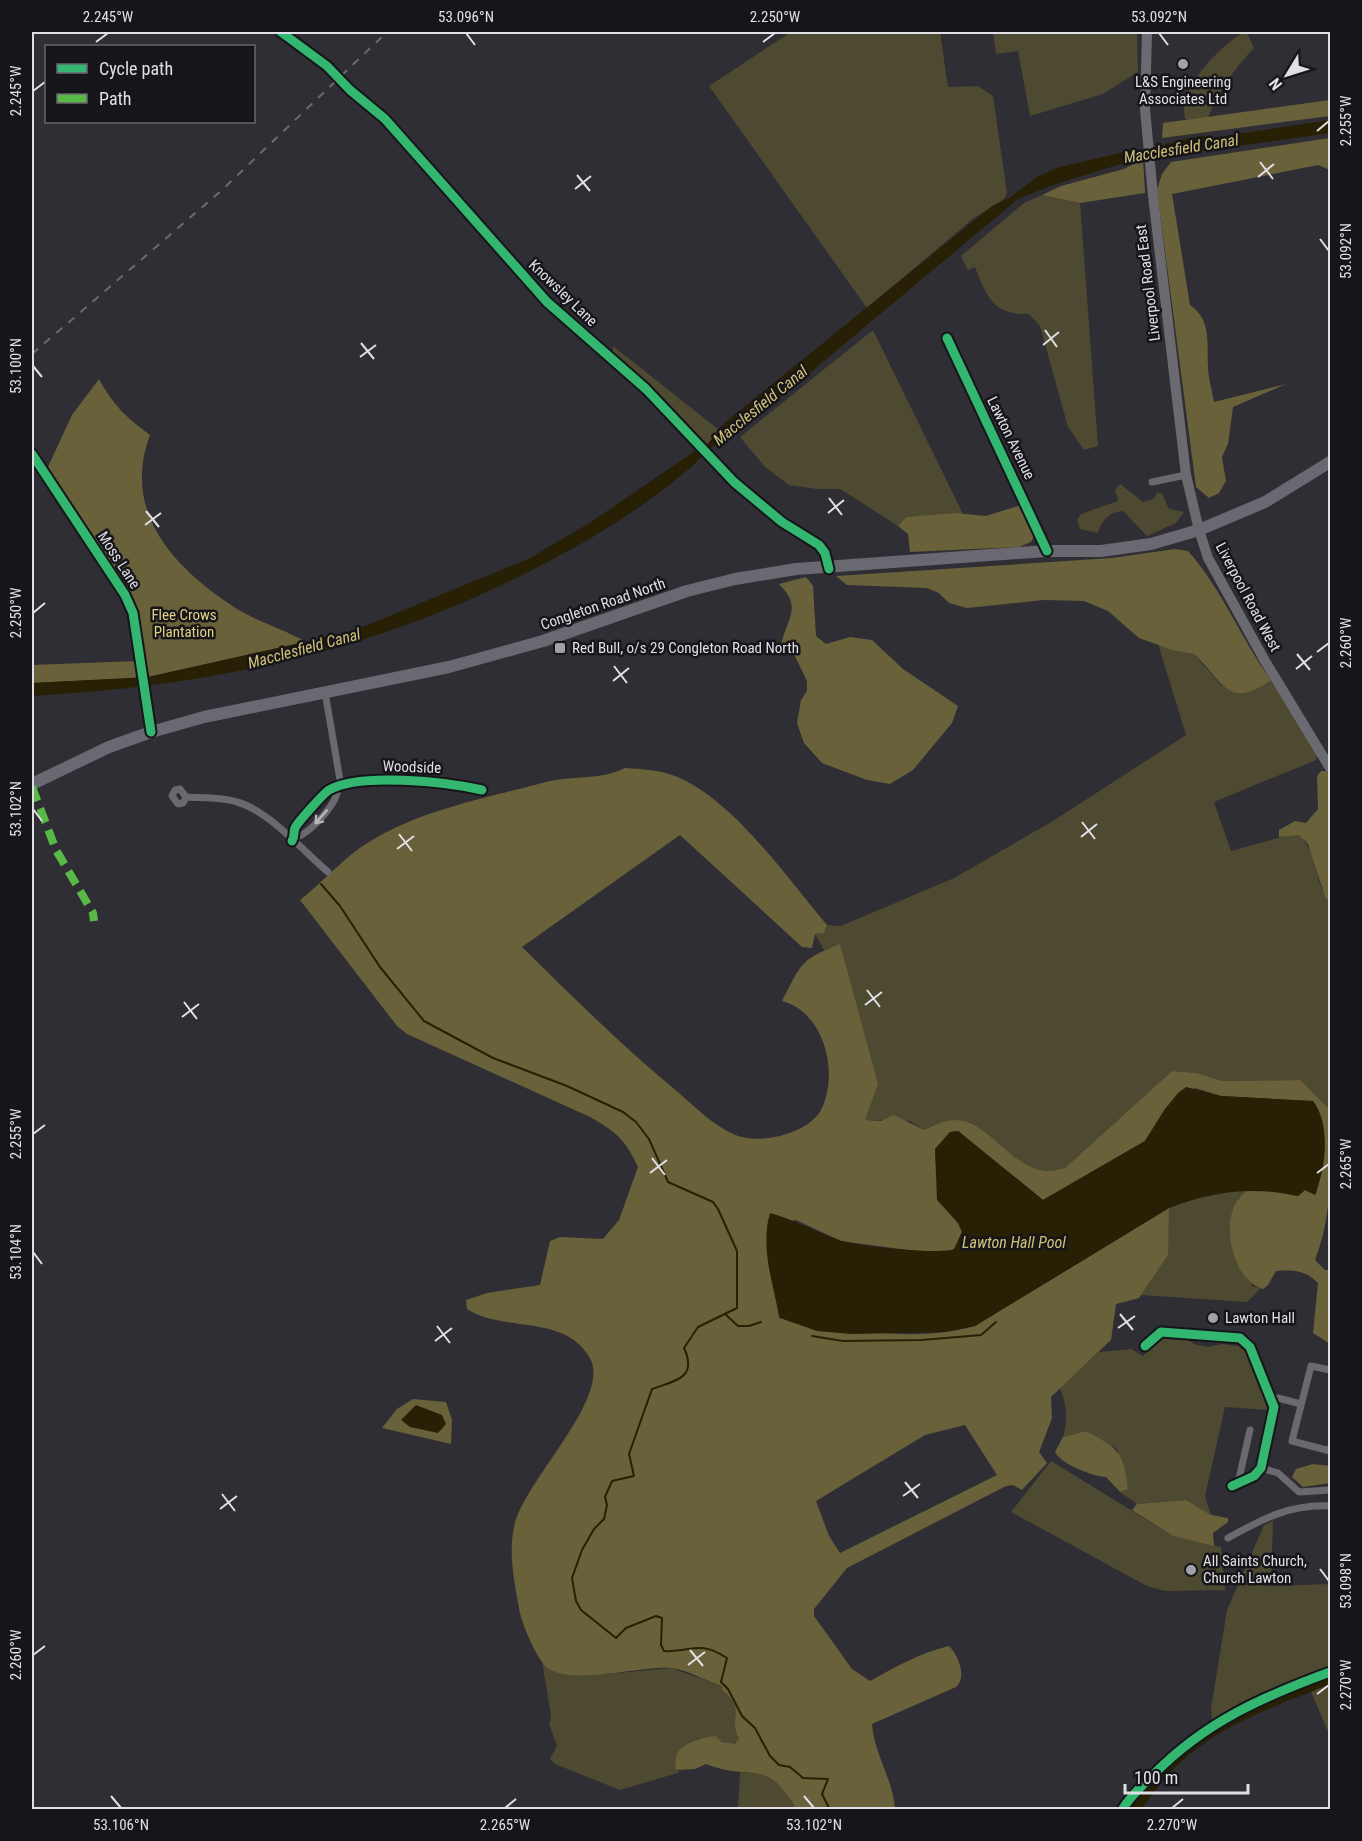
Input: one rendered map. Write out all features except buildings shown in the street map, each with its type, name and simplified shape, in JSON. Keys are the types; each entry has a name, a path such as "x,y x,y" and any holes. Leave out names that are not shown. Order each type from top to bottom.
{"highway":[{"name":"Congleton Road North","path":"32,784 109,747 151,732 204,717 396,679 504,652 696,589 796,569 1047,551 1111,550 1151,544 1199,530 1265,502 1330,462"}],"main road":[{"name":"Liverpool Road East","path":"1147,32 1145,109 1153,196 1186,475 1199,530"},
{"name":"Liverpool Road West","path":"1199,530 1208,558 1265,661 1330,768"}],"street":[{"name":"Knowsley Lane","path":"281,32 327,66 350,90 386,119 413,147 505,257 547,302 646,389 734,482 782,522 819,545 825,554 829,568"},
{"name":"Lawton Avenue","path":"947,338 1047,551"},
{"name":"Moss Lane","path":"32,454 125,595 133,613 151,732"},
{"path":"1152,482 1186,475"},
{"path":"293,840 305,835 338,798 340,787 325,693"},
{"name":"Woodside","path":"340,787 358,782 402,781 455,784 482,790"},
{"path":"293,840 295,827 329,790 340,787"},
{"path":"186,797 243,804 267,818 328,872"},
{"path":"1144,1346 1161,1332 1240,1338 1250,1347 1274,1407 1261,1468 1254,1476 1235,1485 1250,1430"},
{"path":"1330,1370 1311,1365 1292,1441 1330,1451 1330,1448"},
{"path":"1271,1399 1278,1398 1301,1404"},
{"path":"1261,1468 1278,1473 1299,1492 1330,1490"},
{"path":"1308,1493 1315,1506"},
{"path":"1227,1538 1276,1512 1296,1507 1330,1506"}],"shaded area":[{"path":"791,32 940,32 948,87 978,86 993,96 1007,193 1004,199 974,218 867,308 709,86"},
{"path":"993,32 1137,32 1138,72 1103,94 1030,116 1018,51 996,54"},
{"path":"1242,33 1247,33 1254,48 1228,80 1208,117 1186,120 1184,108 1193,83 1222,48"},
{"path":"1042,195 1080,203 1098,446 1084,450 1068,427 1040,326 1029,314 1007,311 993,302 983,287 975,267 968,270 961,256 1024,203"},
{"path":"873,330 963,514 906,517 898,526 840,489 789,485 765,467 740,437"},
{"path":"613,346 719,430 707,446 668,403 613,353"},
{"path":"1120,484 1143,502 1153,499 1158,492 1162,494 1169,509 1184,512 1176,523 1147,536 1123,511 1107,518 1098,533 1080,529 1077,520 1081,514 1118,501 1115,490"},
{"path":"1158,644 1175,651 1194,654 1222,686 1271,680 1317,753 1316,760 1214,802 1231,851 1289,835 1299,835 1310,851 1321,887 1330,904 1330,1110 1301,1080 1222,1081 1197,1073 1172,1071 1065,1168 1047,1171 1022,1162 979,1128 967,1122 947,1121 924,1130 910,1121 864,1120 867,1114 850,988 840,945 824,950 815,934 824,933 827,925 841,926 954,878 1053,821 1186,735"},
{"path":"1232,1190 1247,1190 1238,1199 1252,1286 1261,1288 1247,1302 1141,1295 1167,1255 1169,1208 1190,1200"},
{"path":"1163,1337 1188,1340 1196,1345 1209,1347 1222,1344 1238,1346 1247,1353 1268,1410 1225,1407 1205,1496 1211,1515 1186,1500 1137,1504 1120,1492 1128,1489 1117,1449 1086,1431 1063,1437 1066,1412 1060,1388 1099,1352 1131,1349 1143,1356"},
{"path":"1051,1461 1173,1536 1221,1547 1225,1590 1165,1591 1147,1586 1011,1512"},
{"path":"1273,1521 1271,1586 1330,1584 1330,1669 1263,1694 1212,1720 1211,1708 1227,1610 1264,1525"},
{"path":"542,1661 545,1665 607,1674 671,1668 722,1686 722,1690 733,1702 737,1712 735,1727 739,1738 735,1744 712,1738 698,1738 686,1745 677,1756 676,1770 681,1772 620,1790 555,1764 550,1759 557,1746 549,1724 551,1716"},
{"path":"1330,1684 1330,1736 1311,1692"},
{"path":"740,1772 775,1780 796,1809 738,1810"}],"green space":[{"path":"1330,100 1330,116 1162,138 1163,123"},
{"path":"1330,138 1330,170 1318,165 1172,194 1190,305 1202,317 1205,324 1214,402 1286,384 1233,407 1228,444 1222,457 1226,481 1219,493 1209,498 1196,487 1157,190 1162,174 1171,162"},
{"path":"1143,159 1145,193 1080,203 1042,195 1061,186 1124,169"},
{"name":"Flee Crows Plantation","path":"99,379 121,410 150,435 143,462 142,488 148,511 158,533 172,553 189,572 231,605 249,616 306,642 148,677 137,616 128,593 47,469 72,415"},
{"path":"1021,505 1034,536 1031,542 1019,547 910,552 908,534 898,526 906,517 956,513 986,516"},
{"path":"1175,549 1188,551 1211,581 1271,680 1257,689 1235,693 1227,689 1194,654 1175,651 1139,638 1108,611 1084,601 1044,600 967,608 949,603 939,593 927,588 847,585 836,576 1112,558"},
{"path":"806,577 813,586 816,636 826,644 850,637 872,640 903,669 958,706 952,723 913,770 890,784 867,780 822,763 804,743 797,723 801,700 807,691 807,681 792,650 781,645 792,607 786,592 779,584"},
{"path":"137,661 140,678 32,683 32,665"},
{"path":"625,768 645,769 675,776 717,802 777,863 827,925 824,933 815,934 812,948 802,947 680,835 522,947 638,1058 704,1115 733,1134 756,1139 782,1135 807,1125 822,1108 829,1077 824,1045 818,1030 808,1017 796,1007 782,1001 798,971 809,959 840,944 878,1084 865,1120 881,1121 894,1115 924,1130 947,1121 967,1122 990,1136 1022,1162 1047,1171 1065,1168 1172,1071 1197,1073 1222,1081 1301,1080 1330,1110 1328,1205 1315,1260 1325,1270 1330,1270 1330,1344 1313,1333 1318,1283 1304,1273 1276,1271 1263,1289 1253,1284 1239,1267 1231,1243 1230,1231 1234,1206 1247,1190 1276,1191 1298,1196 1305,1190 1316,1194 1323,1159 1324,1134 1323,1123 1313,1101 1221,1096 1195,1088 1165,1109 1145,1141 1043,1200 958,1131 950,1132 935,1150 937,1179 962,1232 954,1250 930,1253 841,1241 796,1220 767,1226 771,1271 779,1318 853,1330 927,1334 975,1326 1169,1208 1168,1255 1139,1298 1116,1304 1111,1340 1051,1397 1052,1418 1039,1452 1047,1463 1022,1490 1013,1485 1006,1486 847,1568 814,1609 814,1616 852,1669 870,1681 918,1656 949,1646 958,1660 961,1677 956,1687 872,1724 876,1746 894,1798 895,1809 796,1809 786,1793 767,1777 706,1764 695,1769 676,1770 677,1754 686,1744 715,1736 722,1742 735,1744 739,1738 735,1725 736,1710 730,1698 722,1690 722,1686 671,1668 591,1675 561,1673 549,1669 540,1659 527,1634 520,1613 514,1581 512,1538 521,1508 564,1441 589,1395 593,1375 590,1358 579,1344 565,1335 549,1329 482,1316 467,1309 466,1300 487,1293 540,1285 550,1241 560,1237 603,1239 619,1220 638,1167 629,1149 619,1137 590,1117 407,1034 397,1026 300,900 360,848 411,821 455,806 546,782 615,772","holes":["965,1425 997,1475 840,1553 829,1536 816,1501 925,1435"]},
{"path":"1321,771 1327,771 1330,777 1330,904 1325,897 1308,844 1299,835 1279,837 1279,830 1295,821 1306,823 1318,809 1317,776"},
{"path":"413,1399 446,1402 452,1420 451,1444 382,1428 397,1409"},
{"path":"1086,1431 1118,1452 1124,1467 1128,1489 1120,1492 1106,1477 1078,1469 1064,1461 1055,1452 1063,1437"},
{"path":"1313,1464 1330,1466 1330,1483 1303,1487 1292,1477 1296,1469"},
{"path":"1186,1500 1211,1515 1228,1518 1228,1522 1213,1533 1214,1546 1173,1536 1132,1510 1137,1504"}],"water":[{"path":"1330,120 1330,133 1167,156 1165,144 1179,142 1179,140 1202,136 1211,138"},
{"path":"1132,150 1134,160 1053,185 1018,199 746,426 708,450 691,467 659,492 591,538 511,581 445,610 379,634 313,654 245,670 176,682 32,696 32,683 148,677 353,631 530,558 591,522 707,445 723,424 992,206 1009,198 1037,177 1056,168"},
{"name":"Lawton Hall Pool","path":"1186,1087 1221,1096 1313,1101 1322,1122 1325,1147 1322,1172 1315,1195 1305,1190 1298,1196 1265,1191 1233,1192 1185,1202 1169,1208 975,1326 945,1332 852,1334 817,1331 780,1318 767,1252 767,1226 770,1213 848,1242 916,1250 954,1249 962,1232 959,1224 937,1200 935,1149 950,1132 958,1131 1043,1200 1145,1141 1165,1109"},
{"path":"416,1405 442,1415 446,1424 438,1433 410,1427 401,1420"},
{"path":"1330,1674 1330,1684 1249,1718 1202,1744 1161,1783 1142,1809 1127,1809 1177,1756 1223,1720"}],"waterway":[{"name":"Macclesfield Canal","path":"1122,157 1177,148"},
{"path":"321,884 340,906 380,967 424,1021 493,1058 567,1086 623,1112 636,1122 649,1139 668,1182 713,1202 718,1209 737,1251 737,1308 698,1327 684,1348 688,1358 686,1372 682,1377 652,1389 629,1454 634,1476 612,1481 605,1497 607,1505 604,1519 594,1529 582,1550 572,1578 576,1601 581,1610 616,1638 626,1628 656,1616 662,1618 661,1645 664,1651 701,1648 717,1652 727,1658 721,1682 728,1689 742,1716 755,1728 770,1756 779,1765 790,1767 803,1778 828,1779 822,1794 830,1810"},
{"path":"725,1314 738,1326 749,1326 761,1322"},
{"path":"812,1336 843,1341 922,1340 981,1335 996,1322"}],"railway":[{"path":"32,354 222,190 387,32"}],"marked path":[{"path":"32,787 56,850 93,913 94,921"}],"cycle path":[{"path":"281,32 327,66 350,90 385,119 547,302 646,389 734,482 782,522 819,545 825,553 829,569"},
{"path":"947,338 1047,551"},
{"path":"32,454 125,595 133,613 151,732"},
{"path":"292,841 295,828 300,820 329,790 343,785 361,781 404,780 482,790"},
{"path":"1145,1346 1161,1332 1240,1338 1250,1347 1274,1407 1261,1468 1254,1476 1232,1486"},
{"path":"1122,1810 1136,1791 1173,1756 1214,1726 1281,1691 1330,1672"}],"place":[{"name":"L&S Engineering Associates Ltd","path":"1183,64"},
{"name":"Red Bull, o/s 29 Congleton Road North","path":"560,648"},
{"name":"Lawton Hall","path":"1213,1318"},
{"name":"All Saints Church, Church Lawton","path":"1191,1570"}]}
